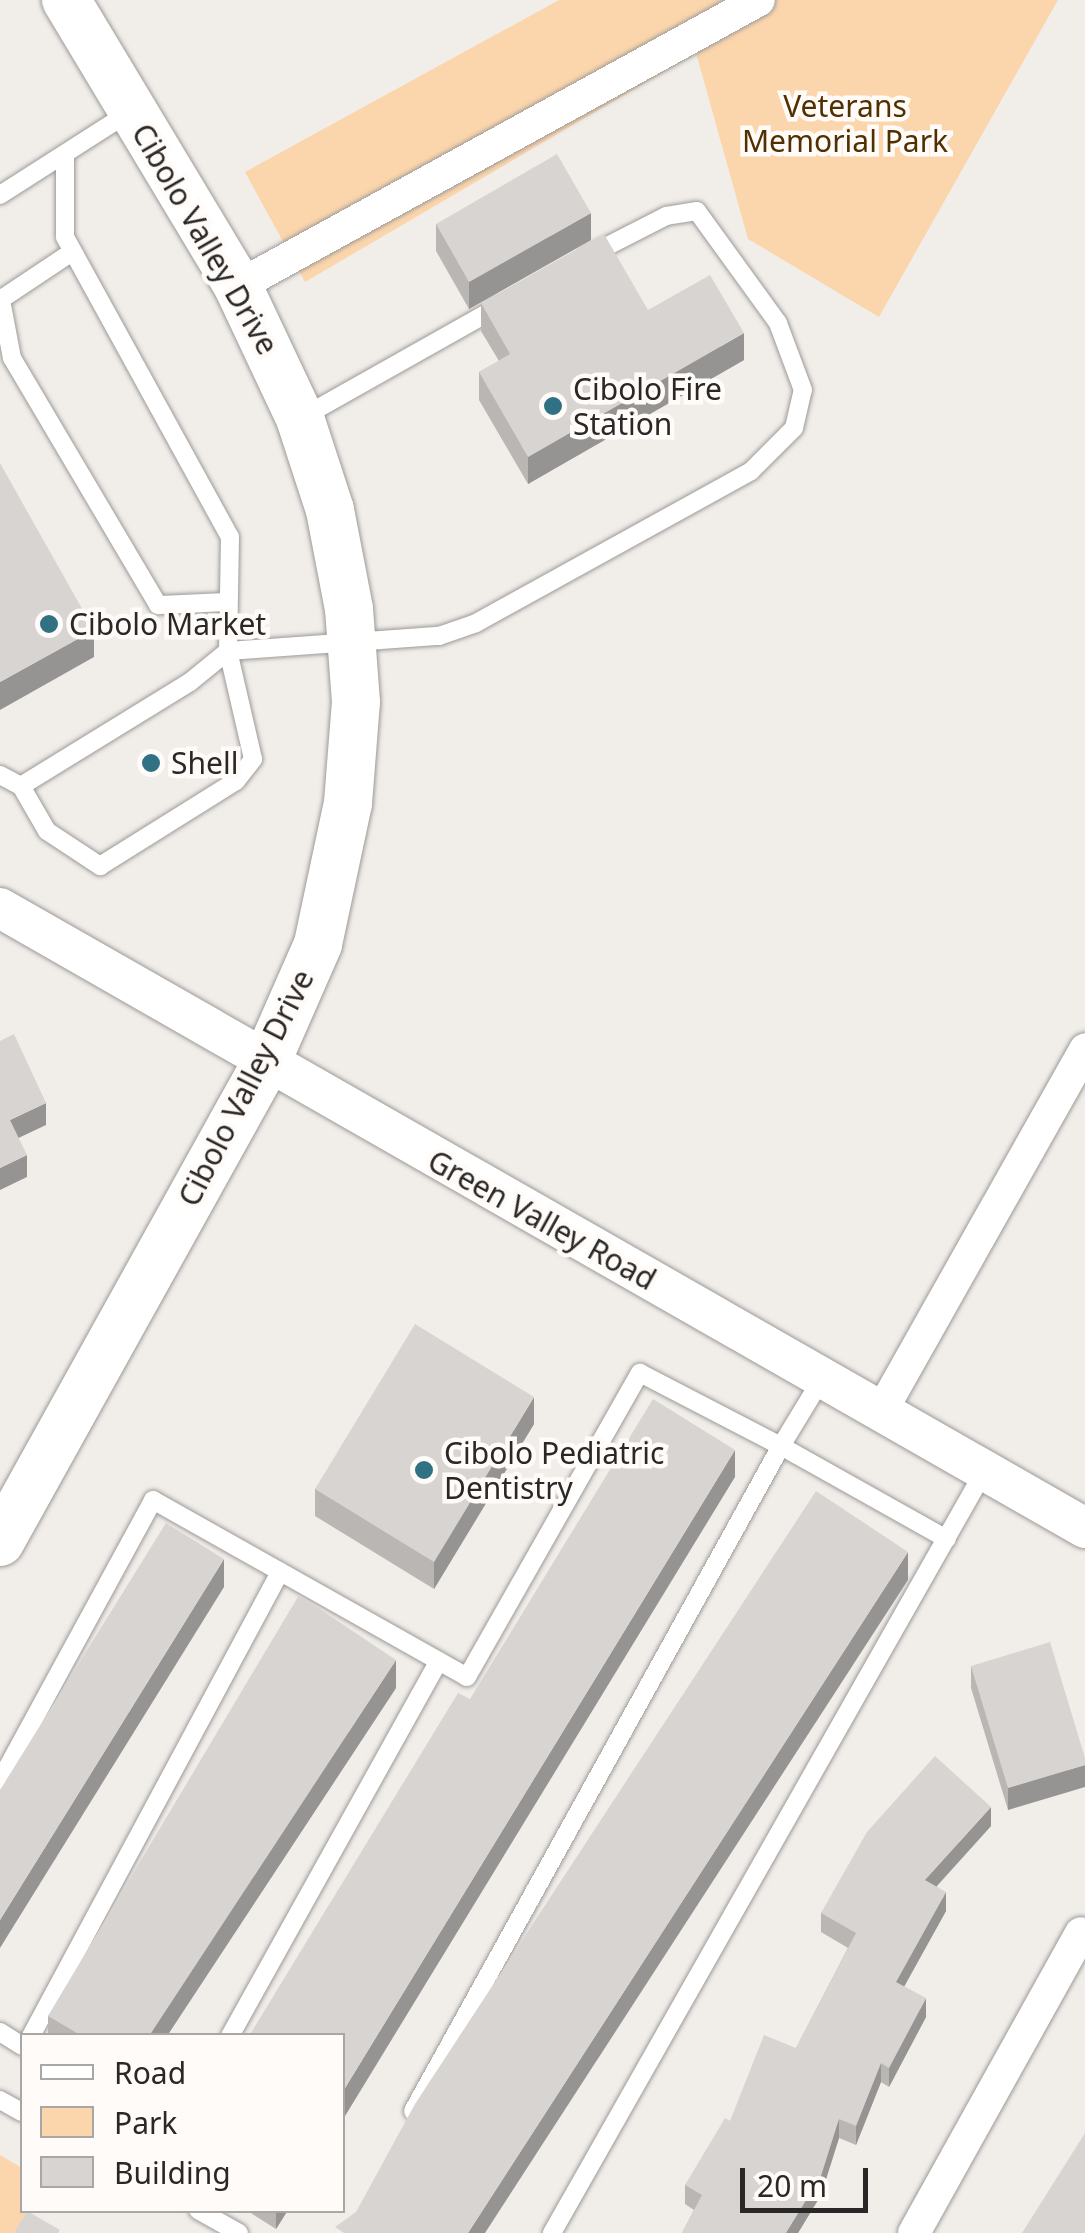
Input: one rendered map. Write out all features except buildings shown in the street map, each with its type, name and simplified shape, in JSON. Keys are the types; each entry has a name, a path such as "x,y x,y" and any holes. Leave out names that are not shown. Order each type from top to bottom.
{"main road":[{"name":"Cibolo Valley Drive","path":"0,1542 265,1065 318,944 344,820 356,702 352,640 330,510 300,418 238,286 66,0"}],"street":[{"path":"238,286 758,0"},
{"name":"Green Valley Road","path":"0,908 265,1065 1085,1528"},
{"path":"882,1410 1085,1049"},
{"path":"914,2233 1081,1933"}],"lane":[{"path":"0,195 131,112"},
{"path":"0,774 21,786 47,831 100,866 236,781 253,759 228,651 230,537 64,237 65,154"},
{"path":"21,786 190,682 228,651 439,636 476,622 752,472 794,428 803,390 778,324 697,211 666,216 567,268"},
{"path":"72,252 0,300 12,358 158,606 228,602"},
{"path":"300,418 517,296"},
{"path":"0,1780 154,1500 467,1677 640,1373 782,1446 946,1539"},
{"path":"404,2128 823,1377"},
{"path":"552,2233 985,1470"},
{"path":"33,2033 280,1572"},
{"path":"232,2033 438,1661"},
{"path":"203,2213 239,2233"}],"green space":[{"name":"Veterans Memorial Park","path":"559,0 1058,0 879,317 748,239 696,53 305,282 245,172"},
{"path":"0,2155 20,2167 20,2213 26,2213 14,2233 0,2233"}],"place":[{"name":"Cibolo Fire Station","path":"553,406"},
{"name":"Cibolo Market","path":"49,624"},
{"name":"Shell","path":"151,763"},
{"name":"Cibolo Pediatric Dentistry","path":"424,1470"}]}
